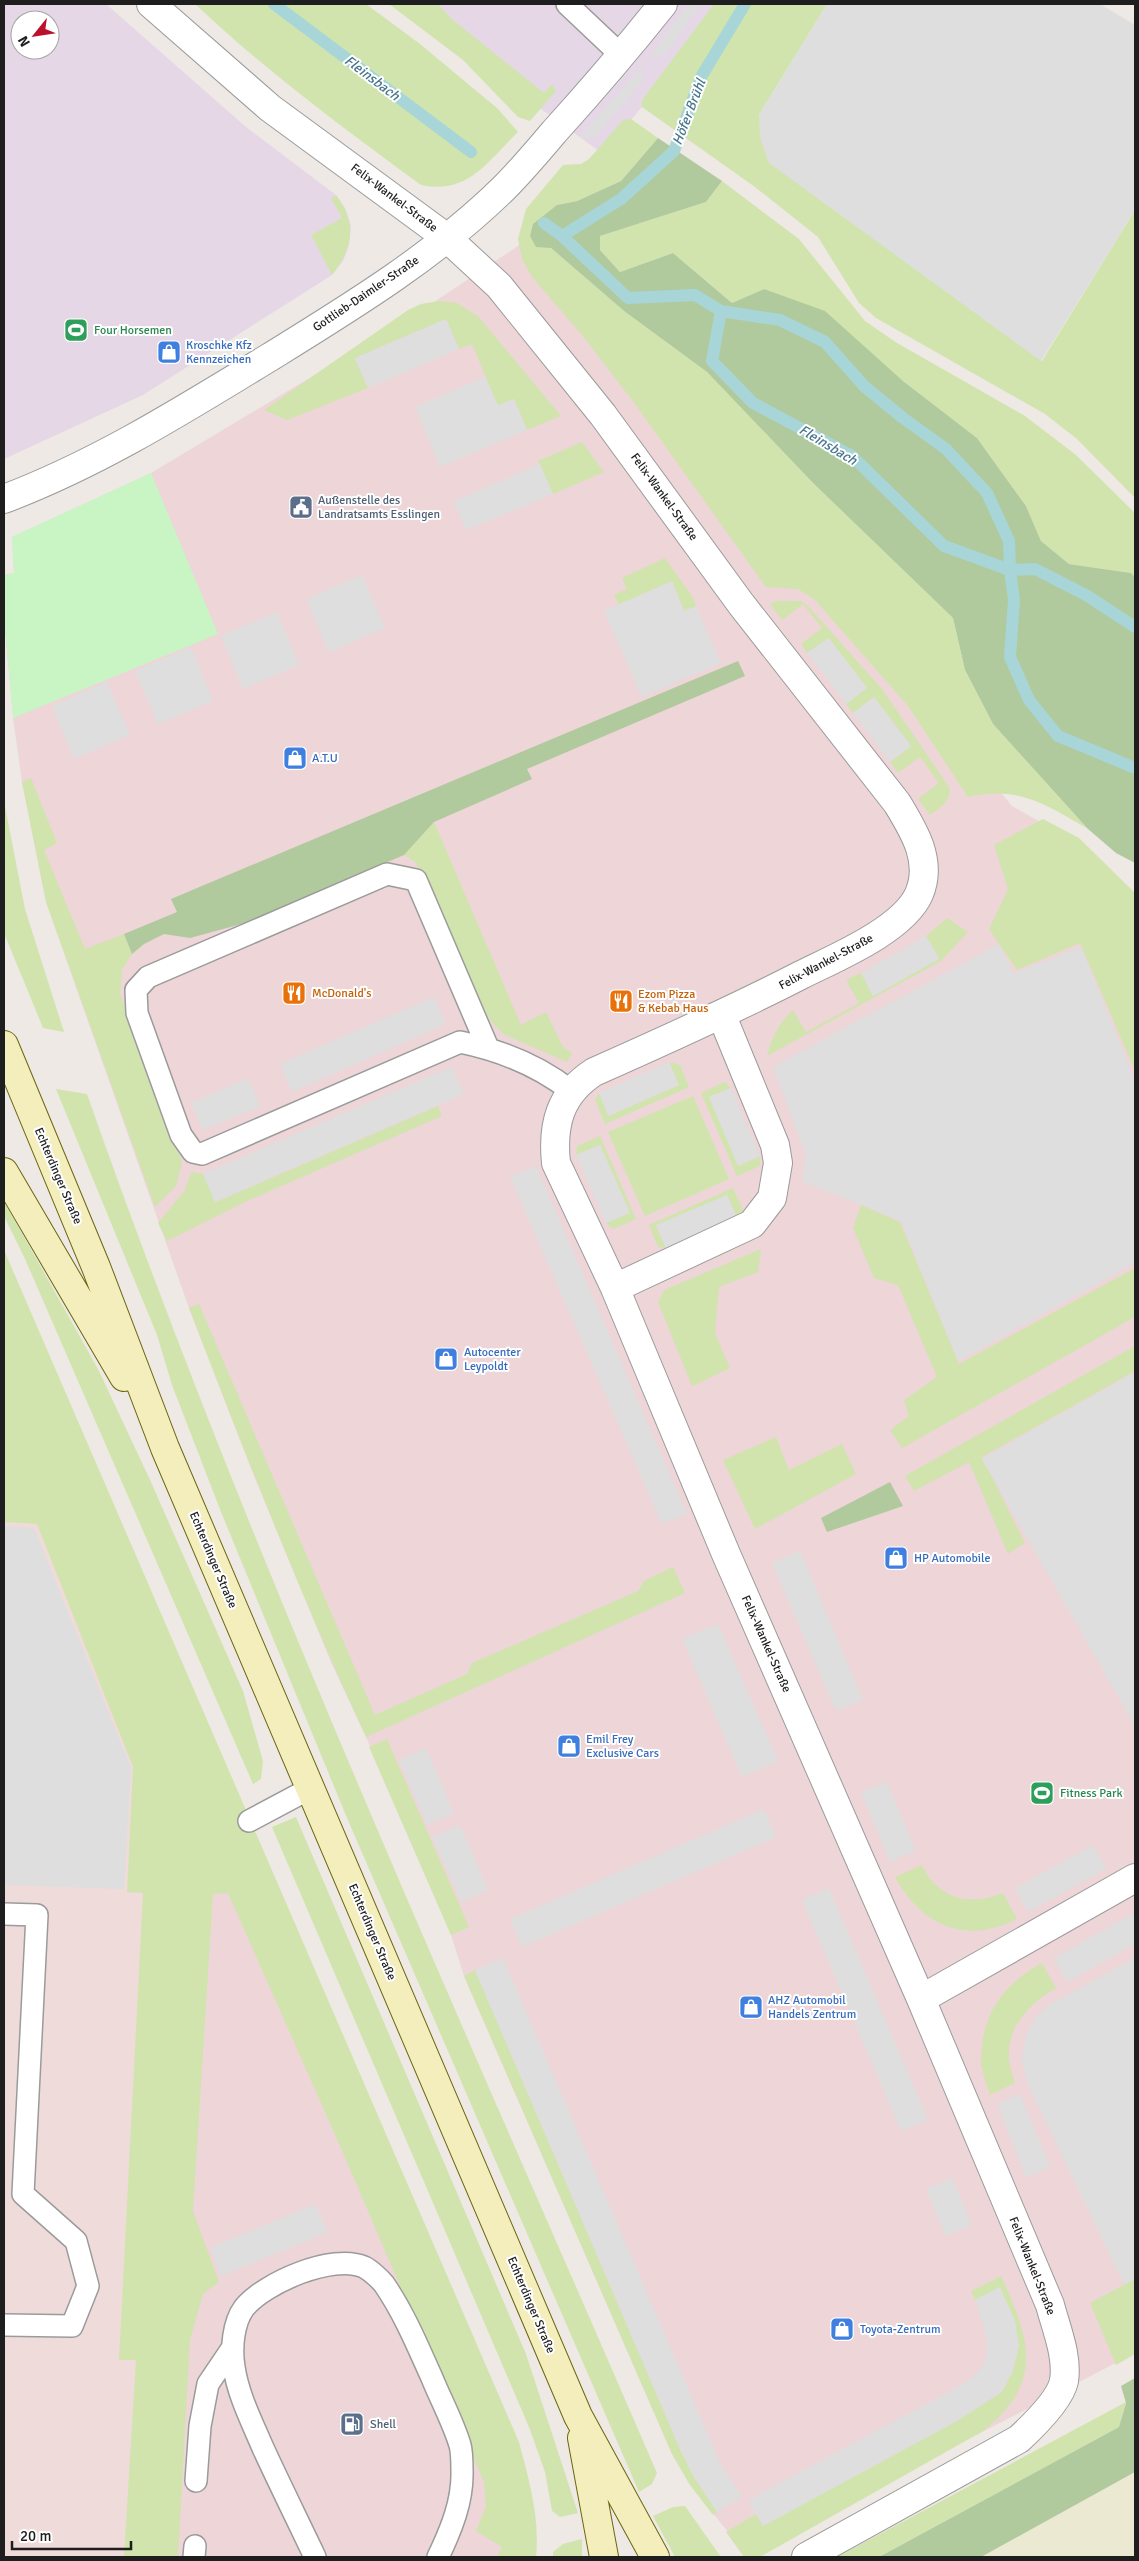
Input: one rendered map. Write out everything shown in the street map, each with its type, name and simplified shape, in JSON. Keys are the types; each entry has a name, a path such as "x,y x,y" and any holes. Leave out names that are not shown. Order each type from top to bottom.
{"main road":[{"name":"Echterdinger Straße","path":"4,1045 96,1267 165,1448 578,2416 655,2557"},
{"name":"Echterdinger Straße","path":"4,1172 165,1448"},
{"name":"Echterdinger Straße","path":"578,2416 604,2557"}],"street":[{"name":"Felix-Wankel-Straße","path":"150,4 270,108 447,238 499,286 603,415 741,604 897,803 916,834 925,865 919,895 899,919 869,941 722,1016 594,1072 571,1091 558,1116 555,1150 556,1163 615,1288 726,1554 921,1999 1050,2305 1063,2353 1064,2382 1043,2418 1019,2439 806,2557"},
{"name":"Gottlieb-Daimler-Straße","path":"4,499 44,483 108,452 201,400 315,328 447,238 505,187 622,56 663,4"},
{"path":"615,1288 752,1224 772,1198 778,1163 775,1145 722,1016"},
{"path":"921,1999 1135,1878"}],"lane":[{"path":"567,4 622,56"},
{"path":"488,1048 416,880 387,874 148,977 136,990 137,1013 181,1135 193,1152 202,1154 460,1042 488,1048 552,1076 571,1091"},
{"path":"249,1821 311,1788"},
{"path":"4,1914 37,1915 23,2194 76,2242 88,2286 72,2326 4,2325"},
{"path":"315,2557 242,2399 234,2366 233,2346 236,2326 243,2309 255,2297 300,2273 327,2265 348,2264 364,2268 382,2282 394,2300 420,2353 460,2446 461,2495 450,2532 438,2557"},
{"path":"196,2481 200,2426 208,2384 233,2346"}],"shaded area":[{"path":"4,4 106,4 246,127 336,195 345,208 351,226 349,245 343,261 332,275 143,395 4,459"},
{"path":"420,4 727,4 603,154 533,103"},
{"path":"688,4 701,4 666,53 650,57"},
{"path":"827,4 1100,4 1135,25 1135,210 1041,361 769,163 760,138 759,115"},
{"path":"641,67 643,80 594,138 580,137"},
{"path":"524,242 676,402 1012,806 1077,843 1135,901 1135,2353 746,2554 690,2485 672,2454 464,1976 451,1935 366,1737 331,1662 250,1466 189,1308 46,902 22,782 13,718 4,617 4,575 14,573 12,537 151,473 413,316"},
{"path":"446,319 459,349 368,388 355,358"},
{"path":"485,377 498,405 514,399 527,430 440,467 415,407"},
{"path":"540,464 553,494 466,530 454,501"},
{"path":"362,575 385,628 329,652 306,599"},
{"path":"672,581 684,611 696,606 721,663 642,697 604,611"},
{"path":"277,612 299,665 243,689 221,636"},
{"path":"829,638 867,688 846,704 807,653"},
{"path":"191,647 213,701 158,724 135,671"},
{"path":"107,682 130,735 74,759 52,706"},
{"path":"874,697 911,746 890,762 853,713"},
{"path":"926,936 939,959 873,996 861,973"},
{"path":"999,944 1013,974 1081,947 1135,1081 1135,1263 958,1361 901,1221 802,1181 806,1155 773,1067"},
{"path":"434,997 446,1024 292,1092 280,1064"},
{"path":"669,1062 679,1085 608,1116 599,1093"},
{"path":"451,1067 464,1094 215,1202 203,1174"},
{"path":"248,1078 260,1106 203,1130 191,1103"},
{"path":"731,1088 760,1156 738,1166 709,1097"},
{"path":"600,1145 630,1213 606,1223 576,1155"},
{"path":"536,1166 687,1514 662,1524 510,1177"},
{"path":"727,1195 737,1218 666,1248 656,1225"},
{"path":"4,1348 189,1790 154,2557 4,2557"},
{"path":"1135,1372 1135,1726 982,1459"},
{"path":"4,1526 34,1528 131,1768 124,1889 4,1885"},
{"path":"800,1551 863,1700 836,1711 772,1563"},
{"path":"718,1624 778,1761 742,1777 682,1639"},
{"path":"426,1748 454,1813 427,1825 399,1760"},
{"path":"887,1782 916,1851 890,1862 861,1792"},
{"path":"764,1809 776,1837 522,1947 510,1919"},
{"path":"460,1825 488,1890 461,1902 432,1837"},
{"path":"251,1842 519,2557 165,2557 197,1870"},
{"path":"1093,1845 1106,1869 1028,1912 1015,1888"},
{"path":"829,1888 928,2120 901,2131 802,1900"},
{"path":"1132,1914 1135,1921 1135,1944 1067,1982 1054,1958"},
{"path":"503,1958 720,2463 742,2497 717,2512 694,2477 680,2449 475,1970"},
{"path":"1135,1958 1135,2279 1124,2284 1028,2085 1022,2060 1026,2036 1034,2019 1049,2005"},
{"path":"1020,2094 1050,2167 1026,2177 997,2104"},
{"path":"952,2178 972,2225 946,2236 926,2189"},
{"path":"315,2204 328,2232 221,2276 210,2248"},
{"path":"1000,2287 1015,2321 1019,2346 1013,2371 1002,2392 957,2421 763,2526 748,2500 943,2395 970,2379 982,2368 987,2356 987,2337 975,2300"},
{"path":"1135,2472 1135,2557 981,2557"}],"green space":[{"path":"195,4 366,4 420,44 497,108 518,132 486,165 464,181 437,187 421,185 277,75"},
{"path":"389,4 438,4 452,19 544,93 552,84 556,91 530,121 518,117 463,60"},
{"path":"714,4 827,4 759,115 1042,361 1135,210 1135,498 1077,439 1045,414 876,318 859,303 818,237 755,187 642,107 642,100"},
{"path":"631,119 658,138 621,181 577,201 557,205 551,248 624,311 707,372 812,482 953,618 965,670 993,724 1088,829 1045,805 1017,796 986,794 968,797 908,706 815,600 798,589 766,587 635,404 582,335 532,277 522,259 518,239 526,209 563,165 581,164 589,159 623,120"},
{"path":"658,138 722,181 706,202 600,236 600,250 620,272 673,253 732,303 764,289 825,311 903,381 977,438 1026,506 1041,541 1069,564 1131,573 1135,577 1135,863 1116,853 1088,829 993,724 965,670 953,618 812,482 707,372 624,311 551,248 536,247 530,236 533,224 557,205 577,201 621,181"},
{"path":"722,181 799,239 865,321 897,343 1025,416 1076,455 1135,513 1135,577 1131,573 1069,564 1041,541 1026,506 977,438 903,381 764,289 732,303 673,253 620,272 600,250 600,236 706,202"},
{"path":"336,195 348,216 350,236 345,255 332,275 311,235 342,218 331,198"},
{"path":"439,301 457,303 479,317 561,416 527,430 514,399 498,406 472,344 459,349 446,319 355,358 368,388 287,420 264,410 408,310 421,304"},
{"path":"582,442 604,472 553,494 538,461"},
{"path":"151,473 218,634 13,718 4,617 4,575 14,573 12,537"},
{"path":"665,558 692,596 696,606 684,611 672,582 619,605 614,595 627,589 622,578"},
{"path":"776,601 801,601 808,606 882,689 949,787 949,797 941,807 930,815 918,799 939,783 920,757 898,773 890,762 911,746 874,697 853,713 846,704 867,688 828,638 807,653 801,644 822,628 803,604 782,620 770,604"},
{"path":"738,661 745,676 527,769 532,779 434,822 404,855 245,923 190,938 164,934 144,944 132,954 124,934 177,912 171,899"},
{"path":"31,778 57,843 44,850 85,949 124,934 132,954 122,970 120,994 182,1162 176,1186 155,1207 46,902 22,782"},
{"path":"4,801 25,909 64,1032 43,1028 4,933"},
{"path":"1043,819 1079,838 1135,893 1135,1071 1080,943 1017,970 989,929 1008,889 994,845"},
{"path":"434,822 521,1025 546,1012 563,1047 572,1053 567,1062 505,1035 495,1026 483,1010 422,872 414,861 404,855"},
{"path":"947,918 968,932 941,961 767,1056 776,1031 793,1010 806,1032 859,1003 846,980 861,973 873,996 939,958 926,936"},
{"path":"669,1062 680,1065 689,1087 605,1124 595,1100 599,1093 609,1116 679,1085"},
{"path":"725,1082 731,1088 709,1097 739,1166 760,1156 760,1166 737,1176 701,1093"},
{"path":"56,1089 87,1094 218,1444 288,1617 360,1789 657,2473 652,2484 639,2492 347,1818 221,1512 172,1385 157,1335"},
{"path":"693,1096 729,1179 645,1216 608,1132"},
{"path":"438,1106 442,1116 245,1202 167,1241 158,1223 185,1190 191,1172 203,1174 216,1202"},
{"path":"600,1136 636,1219 613,1229 606,1223 630,1213 600,1145 576,1155 577,1146"},
{"path":"733,1188 743,1210 737,1218 727,1195 656,1226 666,1248 658,1247 649,1225"},
{"path":"4,1201 99,1371 151,1482 243,1691 263,1761 261,1779 253,1784 25,1259 4,1216"},
{"path":"861,1205 900,1222 959,1364 1135,1268 1135,1317 902,1448 890,1430 909,1416 904,1400 937,1377 898,1285 874,1278 853,1228"},
{"path":"761,1249 758,1272 719,1287 715,1333 730,1368 692,1386 658,1302 664,1290"},
{"path":"4,1250 519,2442 535,2513 536,2557 497,2557 502,2547 476,2531 486,2506 484,2482 344,2155 228,1893 213,1894 193,2211 219,2282 203,2294 190,2340 178,2557 124,2557 136,2360 119,2360 143,1893 127,1892 133,1767 37,1524 4,1522"},
{"path":"199,1304 375,1715 467,1674 472,1663 638,1591 644,1581 673,1567 685,1593 366,1737 296,1578 189,1308"},
{"path":"1135,1346 1135,1371 982,1457 1025,1543 1008,1554 969,1462 914,1491 905,1476"},
{"path":"776,1437 789,1470 842,1444 856,1474 755,1529 723,1460"},
{"path":"890,1482 903,1506 827,1532 821,1518"},
{"path":"387,1739 469,1927 451,1935 369,1747"},
{"path":"296,1817 526,2354 578,2513 560,2517 552,2511 545,2472 529,2427 272,1827"},
{"path":"922,1865 937,1886 956,1897 978,1899 1003,1893 1017,1919 998,1927 963,1930 947,1926 932,1919 918,1908 895,1877"},
{"path":"1042,1963 1056,1988 1029,2009 1022,2017 1011,2037 1009,2063 1015,2083 990,2095 981,2063 984,2032 988,2019 994,2007 1010,1987 1019,1978"},
{"path":"475,1970 680,2449 694,2477 717,2512 713,2515 690,2485 672,2454 464,1976"},
{"path":"1001,2276 1019,2320 1026,2359 1024,2377 1016,2395 1003,2413 983,2431 760,2557 744,2557 726,2532 756,2514 763,2526 1002,2392 1000,2287 975,2300 971,2291"},
{"path":"1135,2279 1135,2354 1116,2365 1090,2303"},
{"path":"1135,2378 1135,2472 981,2557 879,2557 1119,2427 1126,2403 1121,2386"},
{"path":"1126,2402 1119,2427 879,2557 837,2557"},
{"path":"685,2506 721,2557 675,2557 653,2516 673,2507"},
{"path":"582,2539 582,2557 553,2557 553,2552 563,2544"}],"waterway":[{"name":"Fleinsbach","path":"274,4 471,152"},
{"name":"Höfer Brühl","path":"562,236 621,199 674,151 701,77 745,4"},
{"name":"Fleinsbach","path":"544,223 562,236 628,298 695,295 721,311 712,361 753,403 852,456 944,546 1010,570 1014,600 1010,657 1029,700 1058,736 1135,768"},
{"name":"Fleinsbach","path":"721,311 780,320 825,342 864,386 903,418 946,449 987,493 1009,541 1010,570 1035,569 1086,595 1135,627"}],"place":[{"name":"Four Horsemen","path":"76,330"},
{"name":"Kroschke Kfz Kennzeichen","path":"169,352"},
{"name":"Außenstelle des Landratsamts Esslingen","path":"301,507"},
{"name":"A.T.U","path":"295,758"},
{"name":"McDonald's","path":"294,993"},
{"name":"Ezom Pizza & Kebab Haus","path":"621,1001"},
{"name":"Autocenter Leypoldt","path":"446,1359"},
{"name":"HP Automobile","path":"896,1558"},
{"name":"Emil Frey Exclusive Cars","path":"569,1746"},
{"name":"Fitness Park","path":"1042,1793"},
{"name":"AHZ Automobil Handels Zentrum","path":"751,2007"},
{"name":"Toyota-Zentrum","path":"842,2329"},
{"name":"Shell","path":"352,2424"}]}
